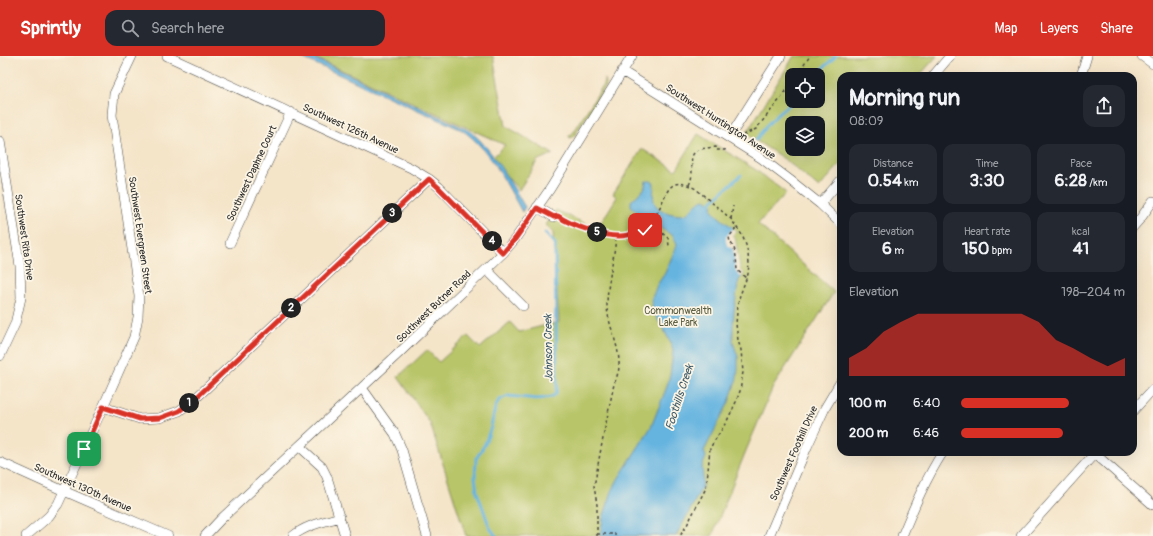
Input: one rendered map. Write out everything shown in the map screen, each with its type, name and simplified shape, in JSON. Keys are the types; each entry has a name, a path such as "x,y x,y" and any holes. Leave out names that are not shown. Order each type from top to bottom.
{"street":[{"name":"Southwest Evergreen Street","path":"26,536 49,516 58,504 134,337 140,296 112,115 114,94 132,56"},
{"name":"Southwest 126th Avenue","path":"167,56 411,168 429,179 438,187 503,253"},
{"name":"Southwest Butner Road","path":"205,536 221,519 487,270 503,253 515,239 550,189 632,56"},
{"path":"729,138 781,56"},
{"path":"936,72 950,56"},
{"path":"1082,72 1087,56"},
{"path":"1142,56 1153,64"},
{"name":"Southwest Huntington Avenue","path":"622,71 761,158 820,204 837,220"},
{"name":"Southwest Daphne Court","path":"230,243 291,112"},
{"name":"Southwest Rita Drive","path":"0,142 20,266 21,298 14,324 0,356"},
{"path":"103,407 140,419 160,418 179,411 197,397 429,179"},
{"path":"820,204 837,185"},
{"path":"1137,222 1153,201"},
{"path":"537,208 554,217"},
{"path":"487,270 523,306"},
{"path":"362,388 395,434 402,450 427,536"},
{"name":"Southwest Foothill Drive","path":"769,536 807,447 825,408 837,388"},
{"path":"1137,407 1153,389"},
{"path":"299,446 322,467 327,477 346,536"},
{"path":"902,536 918,500 941,456"},
{"path":"1021,536 1091,456"},
{"path":"1099,456 1153,506"},
{"name":"Southwest 130th Avenue","path":"0,462 158,534 168,536"},
{"path":"293,536 307,527 340,517"}],"path":[{"path":"802,68 810,56"},
{"path":"689,185 692,178 691,158 697,151 708,147 716,147 716,150 725,150 729,138 749,133 756,129 785,91"},
{"path":"651,229 660,205 672,185 678,183 689,185 696,189 731,219 735,229 742,236 748,254 748,274 739,298 737,312 737,329 741,350 742,372 740,391 727,421 710,448 706,488 680,536"},
{"path":"731,219 733,206"},
{"path":"554,217 558,216 570,223 602,234 616,236 651,229 662,233 668,238 669,246"},
{"path":"735,229 729,237 730,242 733,245 737,270 746,278"},
{"path":"615,530 615,535 597,535 597,505 594,486 613,388 619,367 618,355 607,308 608,286 616,236"}],"green space":[{"path":"311,56 493,56 506,126 553,154 538,160 519,190 491,159 505,145"},
{"path":"794,56 937,56 923,72 837,72 837,168 819,188 786,160 746,134 785,71 785,108 825,108 825,68 787,68"},
{"path":"605,79 606,86 575,135 570,138 569,136 573,133 602,87"},
{"name":"Commonwealth Lake Park","path":"698,134 756,170 786,193 758,224 834,292 773,387 712,536 466,536 430,423 398,377 427,350 439,362 468,336 480,348 510,322 519,332 559,322 553,233 546,225 556,210 597,229 617,197 613,194 642,149 676,170"}],"water":[{"path":"298,56 309,56 470,131 494,157 525,207 522,212 503,178 489,157 472,138 462,130"},
{"path":"646,181 651,181 654,183 654,202 660,209 674,214 683,215 686,214 699,201 705,199 713,205 712,209 717,215 736,231 732,236 735,239 740,270 744,274 739,280 738,284 733,326 733,342 738,357 737,378 729,402 704,451 706,457 702,467 702,487 676,536 600,536 603,518 612,491 651,427 670,375 673,351 670,341 654,313 652,298 677,245 673,236 642,216 631,206 631,201 644,189"}],"pier":[{"path":"733,228 736,231 732,236 735,239 740,270 744,274 741,277 736,272 733,249 727,245 726,241 726,237"}],"waterway":[{"name":"Foothills Creek","path":"823,68 836,56"},
{"name":"Foothills Creek","path":"756,140 767,125 785,108"},
{"name":"Foothills Creek","path":"709,206 710,203 741,175"},
{"name":"Johnson Creek","path":"496,536 490,528 477,492 475,477 476,459 485,444 491,427 495,408 499,400 508,396 538,399 551,397 556,394 555,244 545,233"}],"route":[{"path":"84,449 103,407 140,419 160,418 179,411 197,397 429,179 503,253 537,208 554,217 558,216 570,223 610,236 634,234 645,230"}]}
